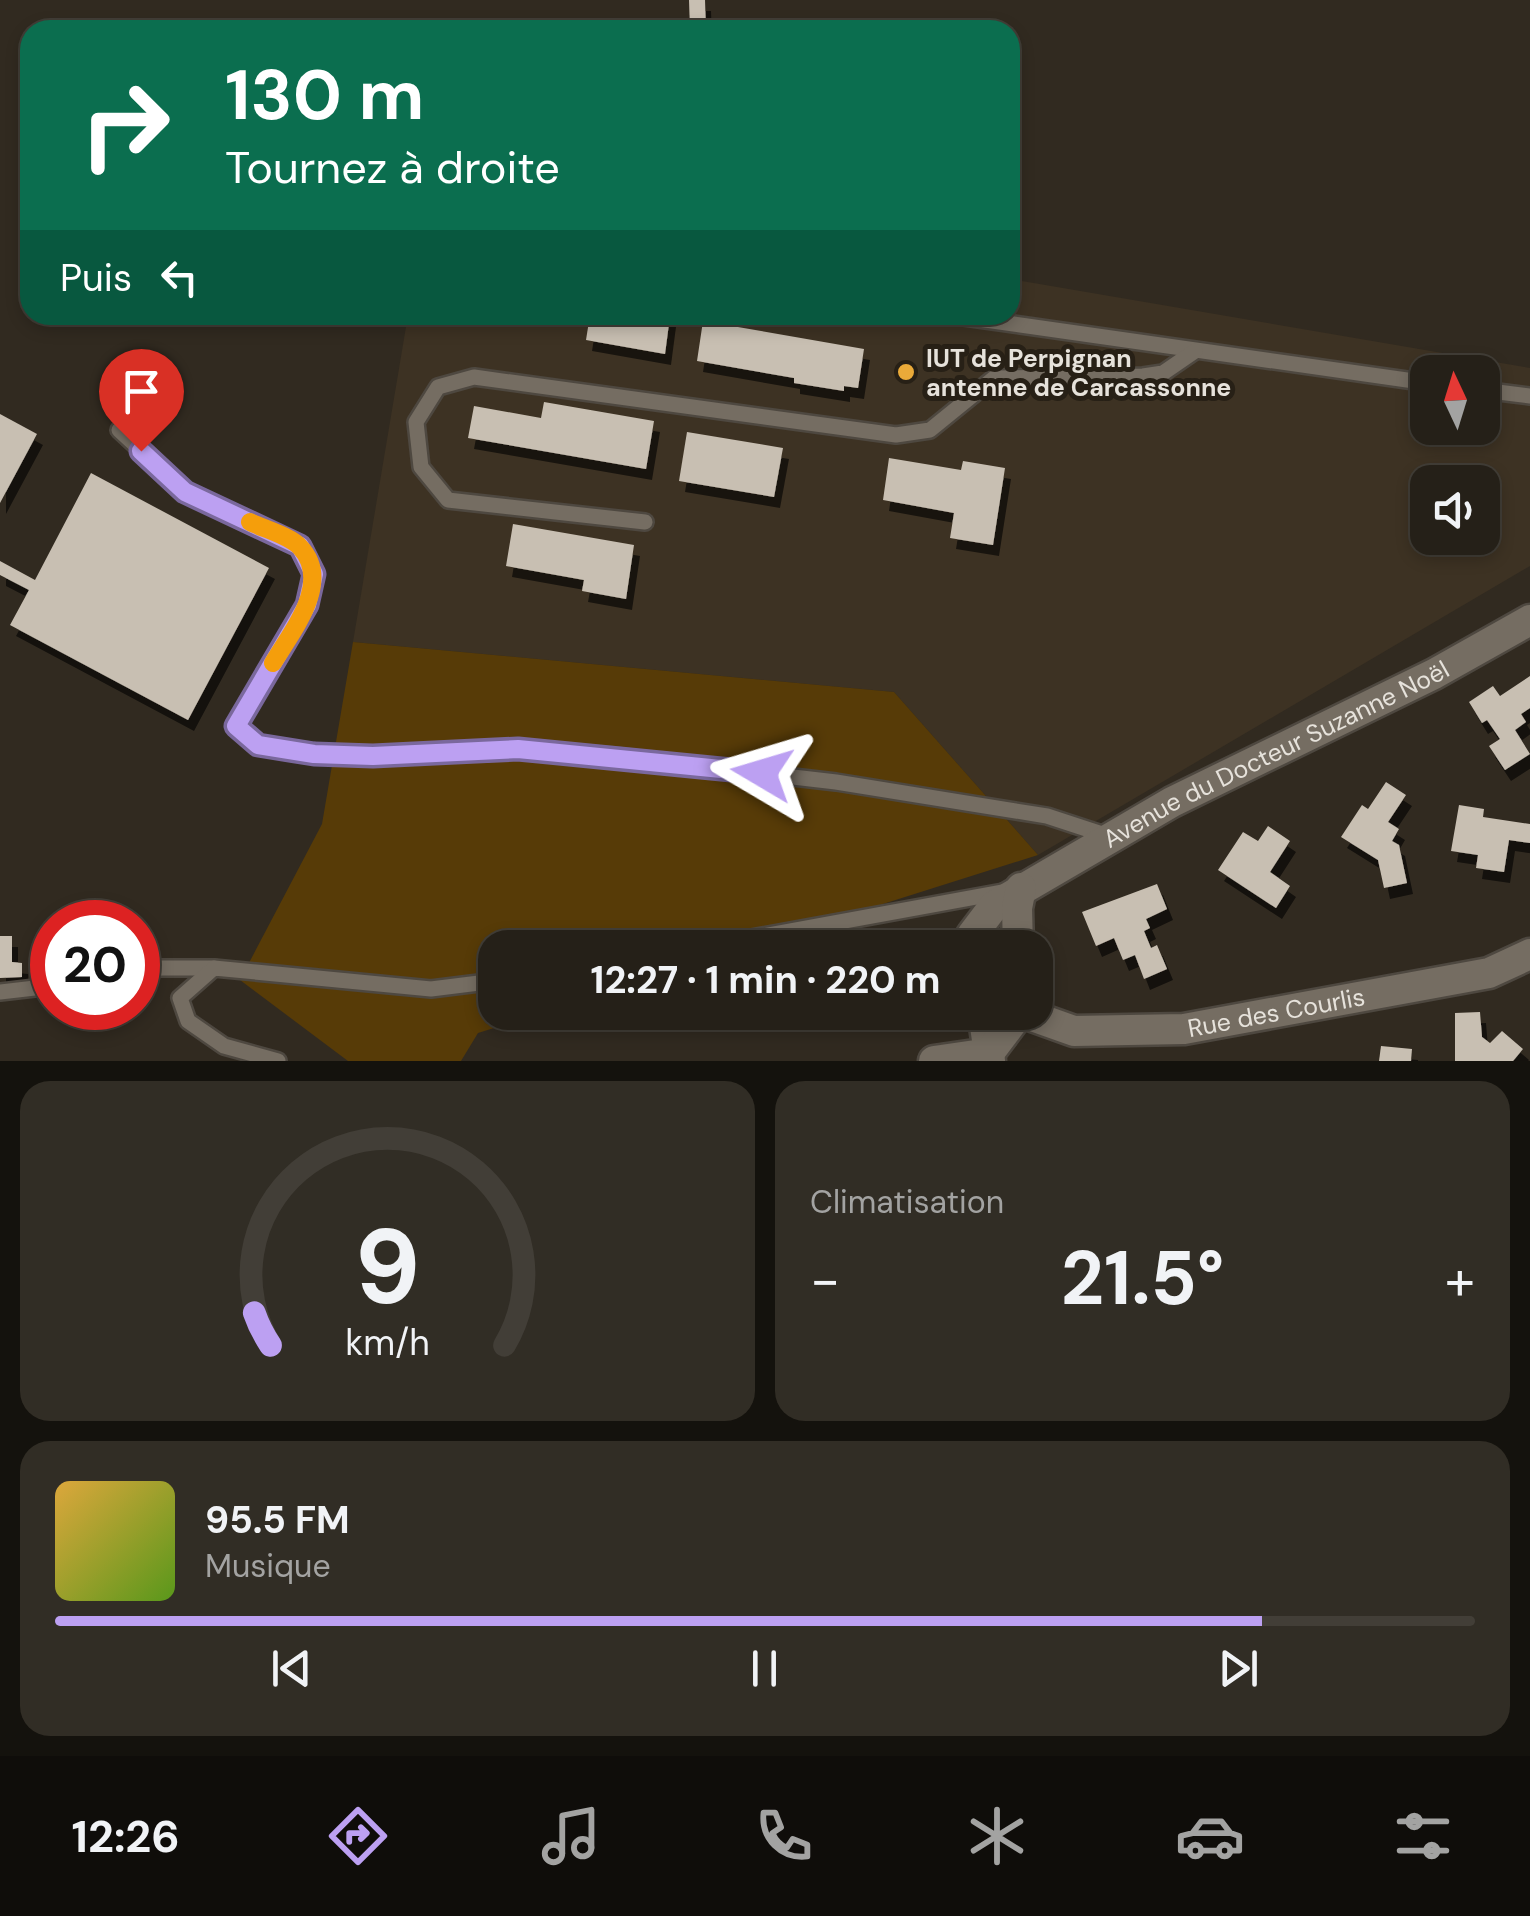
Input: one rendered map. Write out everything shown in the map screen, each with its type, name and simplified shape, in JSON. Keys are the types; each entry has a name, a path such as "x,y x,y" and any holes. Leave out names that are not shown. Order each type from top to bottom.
{"street":[{"name":"Avenue du Docteur Suzanne Noël","path":"976,930 994,906 1172,802 1434,674 1530,620"},
{"path":"1018,930 1022,888"},
{"name":"Rue des Courlis","path":"1053,1023 1074,1031 1184,1029 1490,973 1530,954"},
{"path":"986,1030 990,1057"},
{"path":"990,1057 1009,1030"},
{"path":"934,1061 990,1057"}],"lane":[{"path":"1018,325 1410,381"},
{"path":"646,522 448,500 422,467 416,422 438,387 474,377 896,434 930,430 994,378 1143,376 1164,373 1196,351"},
{"path":"1500,392 1530,396"},
{"path":"119,430 185,492 300,546 314,574 307,605 236,726 258,745 314,754 373,756 518,749 614,756 836,782 1048,816 1111,837"},
{"path":"794,930 1022,888"},
{"path":"160,968 214,968 431,990 478,983"},
{"path":"214,968 180,998 188,1021 224,1046 278,1061"},
{"path":"0,992 30,989"}],"shaded area":[{"path":"1020,281 1454,355 1410,355 1410,445 1500,445 1500,363 1530,368 1530,566 1038,855 894,692 353,642 406,325 1020,325"},
{"path":"353,642 894,692 1038,855 801,930 478,930 478,1030 488,1030 478,1033 461,1061 348,1061 240,980 322,824"}],"building":[{"path":"689,0 705,0 706,20 690,20"},
{"path":"588,325 669,325 665,354 586,340"},
{"path":"702,325 726,325 864,349 858,388 844,386 844,391 697,361"},
{"path":"544,402 654,421 646,469 468,438 474,406 541,418"},
{"path":"0,414 37,434 0,503"},
{"path":"687,432 783,448 774,497 679,481"},
{"path":"889,458 961,470 963,461 1005,468 993,545 950,538 954,513 883,500"},
{"path":"91,473 269,568 188,720 10,625 29,590 0,575 0,561 35,580"},
{"path":"513,524 634,545 626,599 582,591 584,580 506,566"},
{"path":"1530,676 1530,708 1521,714 1526,722 1515,730 1530,754 1505,770 1489,746 1500,739 1487,720 1482,723 1469,702 1493,686 1500,696"},
{"path":"1386,782 1406,795 1388,822 1399,829 1392,841 1399,845 1407,883 1384,888 1378,860 1341,837 1362,805 1368,809"},
{"path":"1459,805 1484,809 1483,817 1530,824 1530,843 1509,840 1504,872 1476,868 1478,855 1451,851"},
{"path":"1268,826 1290,841 1270,872 1290,886 1276,908 1218,870 1243,832 1258,841"},
{"path":"1157,884 1167,909 1146,919 1150,928 1144,931 1151,948 1157,945 1167,969 1144,979 1135,955 1123,960 1114,938 1096,946 1082,912"},
{"path":"0,936 12,936 12,962 22,963 22,977 0,978"},
{"path":"1480,1012 1482,1037 1490,1043 1502,1031 1523,1049 1513,1061 1455,1061 1455,1013"},
{"path":"1381,1046 1412,1049 1411,1061 1379,1061"}],"slow traffic":[{"path":"250,522 300,546 314,574 307,605 273,663"}],"place":[{"name":"IUT de Perpignan antenne de Carcassonne","path":"906,372"}],"route":[{"path":"141,451 185,492 300,546 314,574 307,605 236,726 258,745 314,754 373,756 518,749 762,773"}]}
